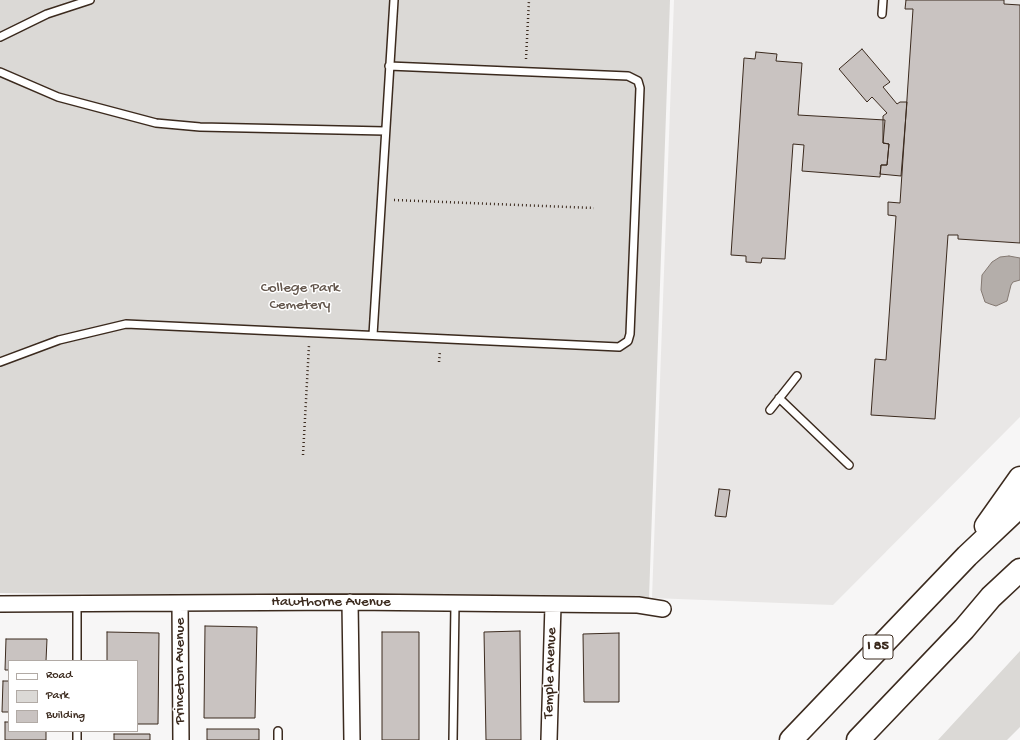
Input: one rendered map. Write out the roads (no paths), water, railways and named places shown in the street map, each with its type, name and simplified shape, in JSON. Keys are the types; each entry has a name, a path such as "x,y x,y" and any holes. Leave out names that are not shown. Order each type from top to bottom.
{"highway":[{"path":"966,556 1006,496 1020,478"},
{"name":"I 85","path":"791,740 966,556 1020,506"},
{"path":"858,740 964,629 991,597 1020,570"},
{"path":"991,597 1020,583"}],"street":[{"name":"Hawthorne Avenue","path":"0,604 350,602 638,605 663,608"},
{"path":"350,602 352,740"},
{"name":"Princeton Avenue","path":"180,603 181,740"},
{"name":"Temple Avenue","path":"549,740 553,605"}],"lane":[{"path":"0,37 47,14 90,0"},
{"path":"373,335 394,0"},
{"path":"882,14 883,0"},
{"path":"0,362 59,340 126,324 619,346 628,341 630,334 640,104 640,88 638,81 628,76 390,66"},
{"path":"0,72 58,97 156,123 200,127 385,131"},
{"path":"770,410 797,376"},
{"path":"779,398 849,465"},
{"path":"77,604 77,660"},
{"path":"453,740 455,604"},
{"path":"278,731 278,740"}],"park label":[{"name":"College Park Cemetery","path":"300,298"}]}
